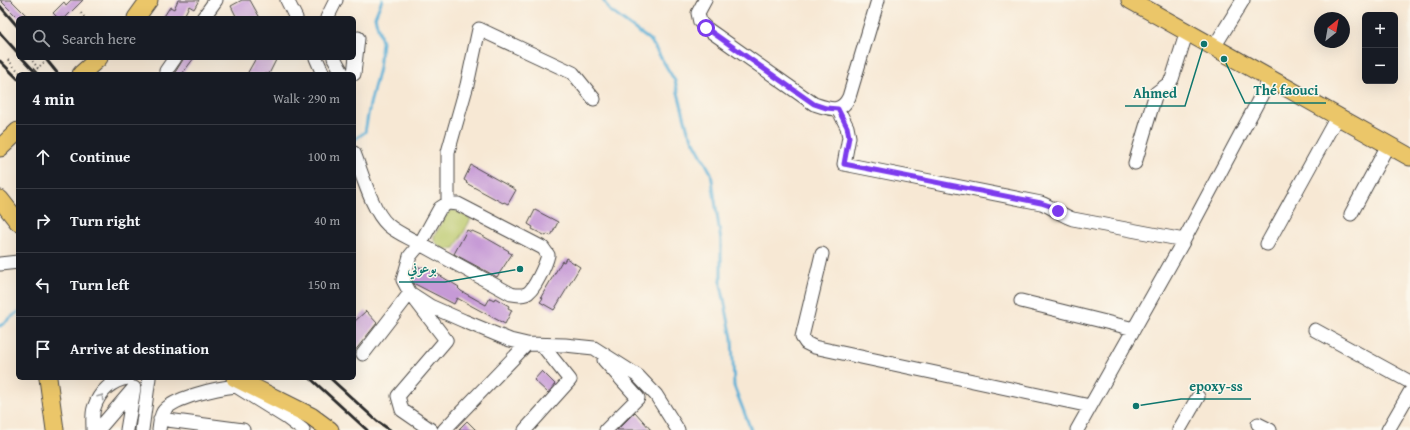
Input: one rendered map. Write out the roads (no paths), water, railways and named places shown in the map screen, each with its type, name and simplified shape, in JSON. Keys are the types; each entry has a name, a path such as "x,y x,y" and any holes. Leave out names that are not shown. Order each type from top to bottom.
{"main road":[{"path":"137,16 149,0"},
{"path":"1130,0 1410,157"},
{"path":"83,72 97,60"},
{"path":"0,148 16,133"},
{"path":"0,199 16,219"},
{"path":"48,380 55,430"},
{"path":"233,381 307,425 330,430"}],"street":[{"path":"204,16 216,0"},
{"path":"287,0 295,16"},
{"path":"328,16 336,0"},
{"path":"705,0 698,13 700,22 706,28 814,104 826,108 838,109 846,104 849,98 878,0"},
{"path":"1214,47 1243,0"},
{"path":"448,203 448,152 467,85 479,29 573,73 594,99"},
{"path":"1135,163 1156,93 1172,79 1187,31"},
{"path":"356,56 358,38"},
{"path":"166,71 174,60"},
{"path":"317,60 322,72"},
{"path":"335,60 342,72"},
{"path":"354,72 356,60"},
{"path":"1077,430 1184,240 1270,79"},
{"path":"838,109 847,127 849,137 844,164 1041,203 1050,206 1065,216 1073,219 1184,240"},
{"path":"1267,244 1337,117"},
{"path":"1351,214 1388,145"},
{"path":"356,158 376,209 382,218 395,230 420,244 511,294 528,294 546,263 548,255 543,248 458,204 448,203 440,208 420,244 410,256 403,280 410,293 446,340 398,396 402,410 431,430"},
{"path":"822,254 802,338 806,344 814,347 1090,406"},
{"path":"0,264 16,262"},
{"path":"410,293 430,306 510,340 527,344 565,345 594,348 638,376 656,395 678,430"},
{"path":"363,354 410,293"},
{"path":"1022,301 1134,329"},
{"path":"1315,330 1410,382"},
{"path":"444,430 527,344"},
{"path":"525,430 570,380 542,344"},
{"path":"594,348 638,398 606,430"},
{"path":"93,430 94,409 99,398 110,384 117,380"},
{"path":"142,430 149,380"},
{"path":"127,430 132,381"},
{"path":"98,430 132,381"},
{"path":"233,381 170,405 164,410 160,424 243,430"},
{"path":"1388,430 1410,392"},
{"path":"1179,430 1198,397"},
{"path":"119,430 129,416"},
{"path":"1258,424 1270,430"}],"waterway":[{"path":"356,139 365,132 379,68 382,42 375,17 382,0"},
{"path":"603,0 610,11 651,41 675,81 688,131 711,173 721,241 721,285 732,338 734,386 751,430"},
{"path":"0,326 16,314"}],"railway":[{"path":"0,6 16,25"},
{"path":"0,33 16,51"},
{"path":"24,60 35,72"},
{"path":"47,60 56,72"},
{"path":"0,61 16,77"},
{"path":"312,380 367,430"},
{"path":"332,380 377,421 390,430"}],"place":[{"name":"Ahmed","path":"1204,44"},
{"name":"Thé faouci","path":"1224,59"},
{"name":"بوعوني","path":"520,269"},
{"name":"epoxy-ss","path":"1136,406"}]}
